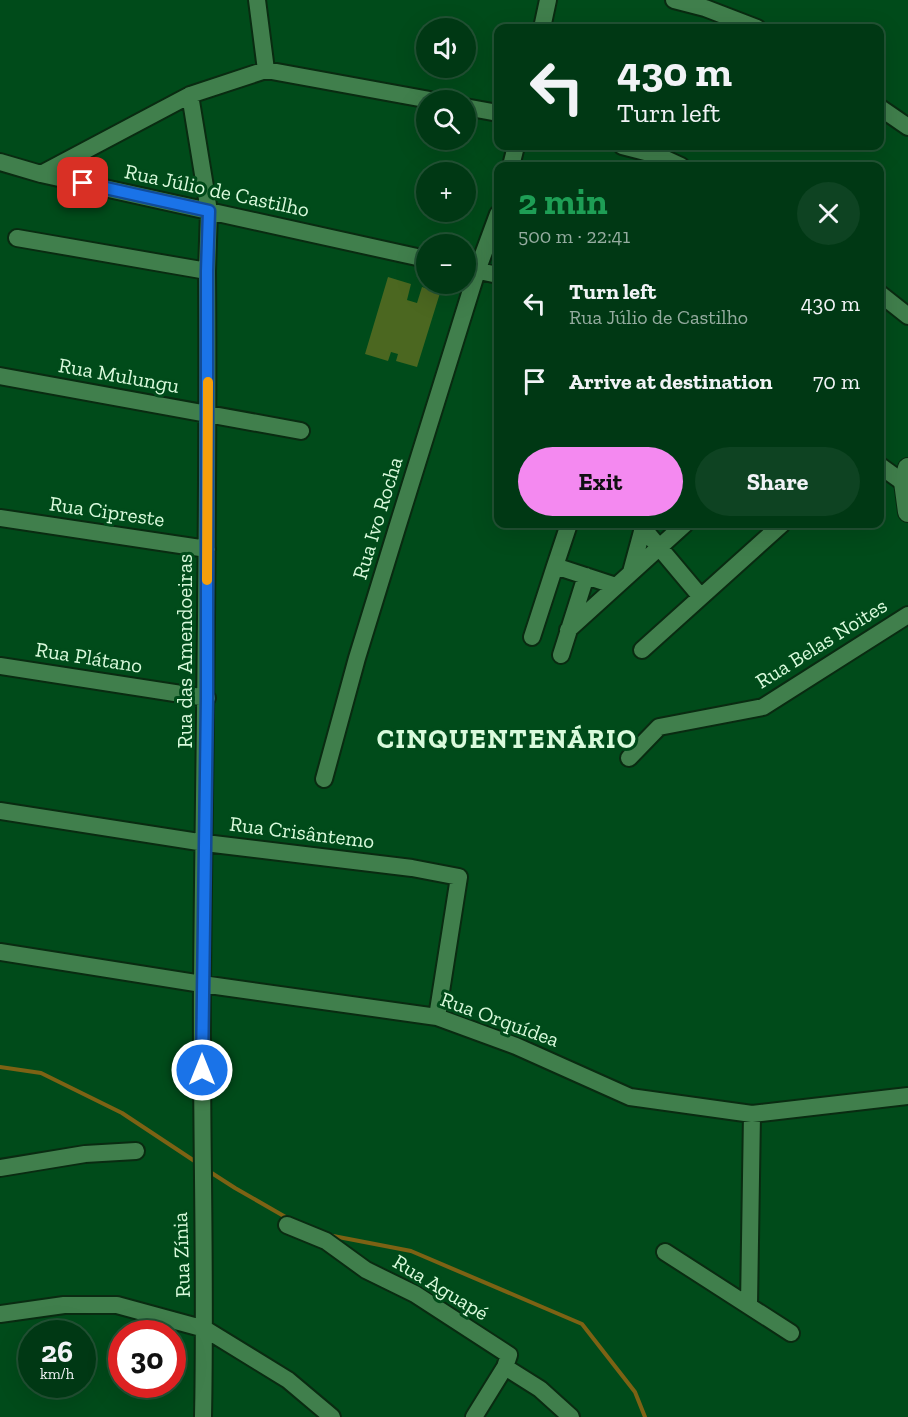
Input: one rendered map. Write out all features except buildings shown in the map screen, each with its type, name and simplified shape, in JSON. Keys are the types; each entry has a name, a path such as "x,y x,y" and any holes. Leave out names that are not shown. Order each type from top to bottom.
{"street":[{"path":"257,0 266,70"},
{"path":"543,24 548,0"},
{"path":"674,0 705,8 747,24"},
{"path":"41,174 190,95 266,70 416,97"},
{"name":"Rua das Amendoeiras","path":"190,95 209,211 207,698 202,1091"},
{"path":"476,109 494,112"},
{"path":"884,110 908,127"},
{"path":"638,150 672,162"},
{"name":"Rua Júlio de Castilho","path":"0,162 41,174 416,257"},
{"name":"Rua Ivo Rocha","path":"476,259 494,222"},
{"path":"17,238 207,271"},
{"path":"476,270 494,274"},
{"name":"Rua Ivo Rocha","path":"324,779 464,294"},
{"path":"884,297 908,316"},
{"name":"Rua Mulungu","path":"0,376 301,430"},
{"path":"884,468 907,479 908,512"},
{"name":"Rua Cipreste","path":"0,518 207,549"},
{"path":"532,637 568,528"},
{"path":"631,572 643,528"},
{"path":"645,528 658,547 701,597"},
{"path":"568,630 680,528"},
{"path":"642,650 774,528"},
{"path":"555,566 616,586"},
{"path":"561,655 586,576"},
{"name":"Rua Belas Noites","path":"629,758 659,728 764,706 908,615"},
{"name":"Rua Plátano","path":"0,666 207,698"},
{"name":"Rua Crisântemo","path":"0,811 205,843 412,868 459,877 437,1017"},
{"name":"Rua Orquídea","path":"0,952 202,984 437,1017 516,1046 630,1097 752,1114 908,1096"},
{"name":"Rua Zínia","path":"202,1091 202,1200 206,1262 203,1417"},
{"path":"749,1305 752,1114"},
{"path":"0,1168 85,1154 136,1151"},
{"name":"Rua Aguapé","path":"287,1225 326,1241 366,1270 415,1294 509,1355 505,1367"},
{"path":"665,1252 791,1333"},
{"path":"0,1314 64,1305 117,1305 205,1329 288,1380 332,1417"},
{"path":"474,1417 505,1367 540,1389 571,1417"}],"waterway":[{"path":"0,1067 41,1073 122,1113 199,1164"},
{"path":"207,1170 289,1219"},
{"path":"328,1235 411,1251 582,1324 635,1392 645,1417"}],"slow traffic":[{"path":"207,580 208,382"}],"district":[{"name":"CINQUENTENÁRIO","path":"507,739"}],"route":[{"path":"83,183 209,211 207,698 202,1070"}]}
